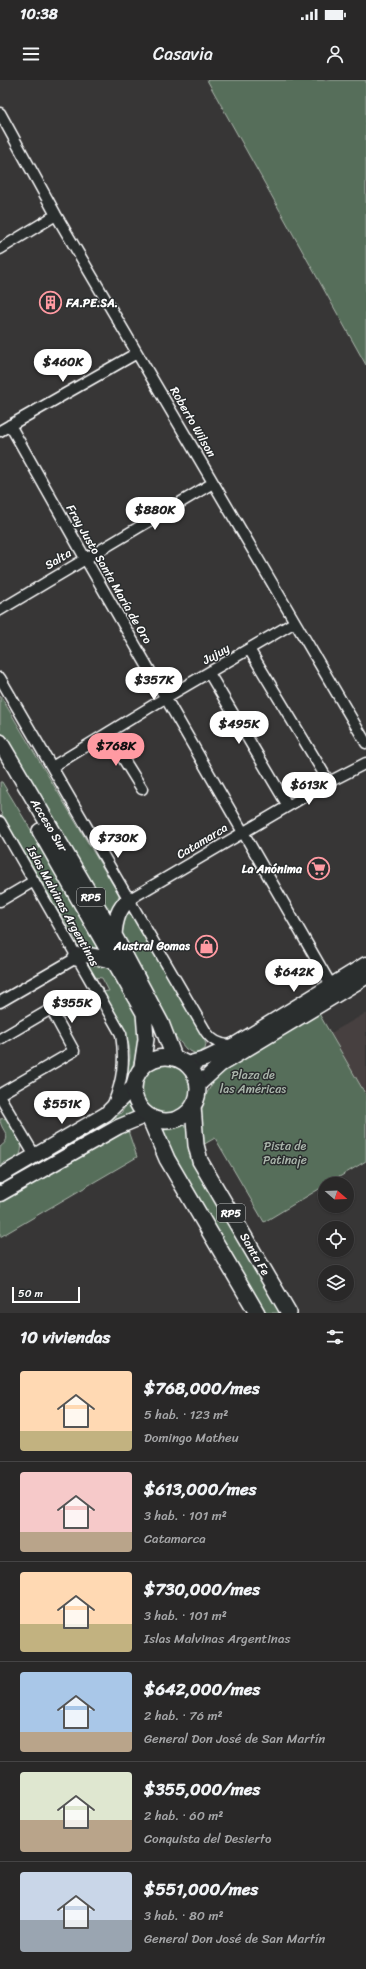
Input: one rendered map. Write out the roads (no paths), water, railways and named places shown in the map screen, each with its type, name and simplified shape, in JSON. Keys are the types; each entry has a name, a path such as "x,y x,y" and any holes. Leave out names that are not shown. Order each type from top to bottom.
{"main road":[{"name":"Acceso Sur","path":"0,742 114,935 180,1061"},
{"name":"Acceso Sur","path":"0,761 144,1013 146,1039 142,1066"},
{"path":"114,935 118,915 123,905 130,899"},
{"path":"76,958 83,954 115,961"},
{"path":"142,1066 157,1057 180,1061 205,1059 236,1044 366,964"},
{"path":"198,1085 220,1065 363,980"},
{"name":"RP5","path":"180,1061 196,1077 198,1085 196,1099 193,1106"},
{"name":"RP5","path":"142,1066 135,1079 134,1086 137,1104 148,1116 167,1159 257,1313"},
{"path":"0,1176 106,1114 134,1086"},
{"path":"0,1194 118,1127 148,1116 159,1120 169,1121 187,1113 193,1106"},
{"name":"Santa Fe","path":"193,1106 196,1145 200,1161 289,1313"}],"street":[{"name":"Roberto Wilson","path":"0,113 56,215 366,743"},
{"path":"0,249 56,215"},
{"path":"0,431 137,353"},
{"name":"Fray Justo Santa María de Oro","path":"10,425 242,833 331,985"},
{"name":"Salta","path":"0,610 213,483"},
{"name":"Jujuy","path":"52,767 294,622"},
{"name":"Jujuy","path":"249,649 329,782"},
{"path":"209,672 288,806"},
{"path":"0,678 130,899 206,1032 210,1037 222,1044 236,1044"},
{"path":"358,730 366,738"},
{"path":"108,734 142,790"},
{"name":"Catamarca","path":"130,899 329,782 366,763"},
{"name":"Islas Malvinas Argentinas","path":"0,822 76,958 121,1034 124,1054 122,1076 112,1106 106,1114"},
{"path":"0,901 34,881"},
{"path":"0,1002 76,958"},
{"path":"0,1039 50,1009 74,1051 0,1094"},
{"path":"0,1097 35,1156"}],"place":[{"name":"FA.PE.SA.","path":"51,303"},
{"name":"La Anónima","path":"318,869"},
{"name":"Austral Gomas","path":"206,946"}],"park label":[{"name":"Plaza de las Américas","path":"253,1082"},
{"name":"Pista de Patinaje","path":"285,1153"}]}
